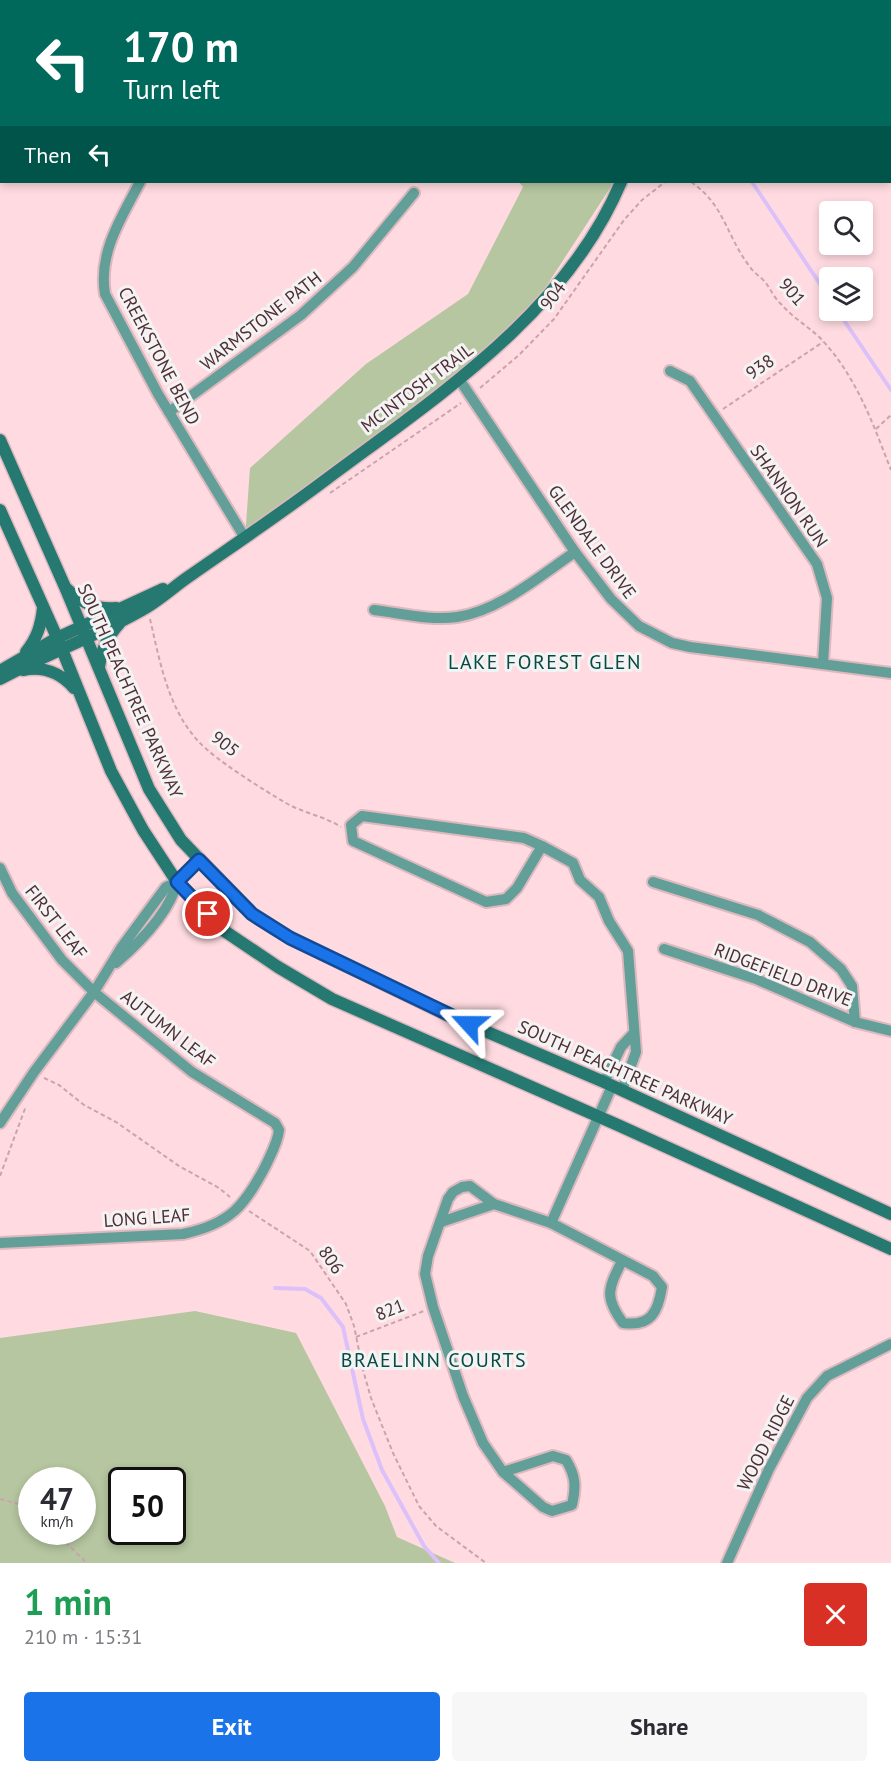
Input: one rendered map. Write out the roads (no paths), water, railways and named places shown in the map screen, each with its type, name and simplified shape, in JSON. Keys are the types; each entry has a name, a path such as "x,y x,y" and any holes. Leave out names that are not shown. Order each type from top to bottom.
{"main road":[{"name":"MCINTOSH TRAIL","path":"0,679 8,669 123,614 189,576 245,538 459,380 521,325 556,284 587,242 621,183"},
{"name":"SOUTH PEACHTREE PARKWAY","path":"0,440 65,587 149,789 181,840 252,914 290,938 450,1016 613,1086 891,1214"},
{"path":"0,510 59,644 111,771 143,830 177,882 223,930 278,967 332,999 891,1250"},
{"path":"65,587 76,598 91,606 123,614 102,650 99,668"},
{"path":"8,669 25,654 35,640 42,624 43,607"},
{"path":"8,669 31,668 50,671 67,680 79,694"}],"street":[{"name":"CREEKSTONE BEND","path":"139,183 111,239 102,277 105,294 169,412 245,538"},
{"name":"WARMSTONE PATH","path":"169,412 301,315 353,267 414,193"},
{"name":"SHANNON RUN","path":"670,371 690,381 818,564 828,598 823,663"},
{"name":"GLENDALE DRIVE","path":"459,380 575,552 625,614 655,635 690,647 891,673"},
{"path":"374,610 435,618 474,613 492,606 575,552"},
{"path":"542,846 517,888 506,898 486,902 353,842 351,825 362,816 524,838 542,846 573,863 580,880 599,897 609,921 628,951 636,1052 613,1086 551,1223"},
{"path":"0,1123 4,1107 34,1072 94,992 108,969 137,944 174,895 177,882 199,860"},
{"name":"FIRST LEAF","path":"0,868 12,893 62,960 94,992"},
{"path":"653,882 758,915 810,942 841,969 852,986 855,1022"},
{"name":"RIDGEFIELD DRIVE","path":"664,949 756,979 855,1022 891,1031"},
{"name":"AUTUMN LEAF","path":"94,992 192,1072 222,1090"},
{"path":"613,1086 621,1047 633,1034"},
{"name":"LONG LEAF","path":"0,1243 183,1234 204,1230 241,1206 255,1186 271,1155 279,1130 275,1123 222,1090"},
{"path":"503,1472 553,1456 566,1460 574,1472 576,1488 572,1505 552,1511 543,1507 503,1472 494,1461 473,1424 433,1307 425,1274 433,1239 441,1222 447,1199 462,1187 475,1189 494,1204 551,1223 653,1276 662,1287 659,1305 649,1320 636,1325 623,1323 612,1308 608,1292 622,1261"},
{"path":"441,1222 494,1204"},
{"name":"WOOD RIDGE","path":"727,1563 769,1469 807,1398 827,1376 891,1344"}],"waterway":[{"path":"753,183 819,282"},
{"path":"844,321 891,390"},
{"path":"275,1288 305,1289 321,1298 343,1327 363,1419 382,1470 424,1546 439,1563"}],"district":[{"name":"LAKE FOREST GLEN","path":"545,662"},
{"name":"BRAELINN COURTS","path":"434,1360"}]}
